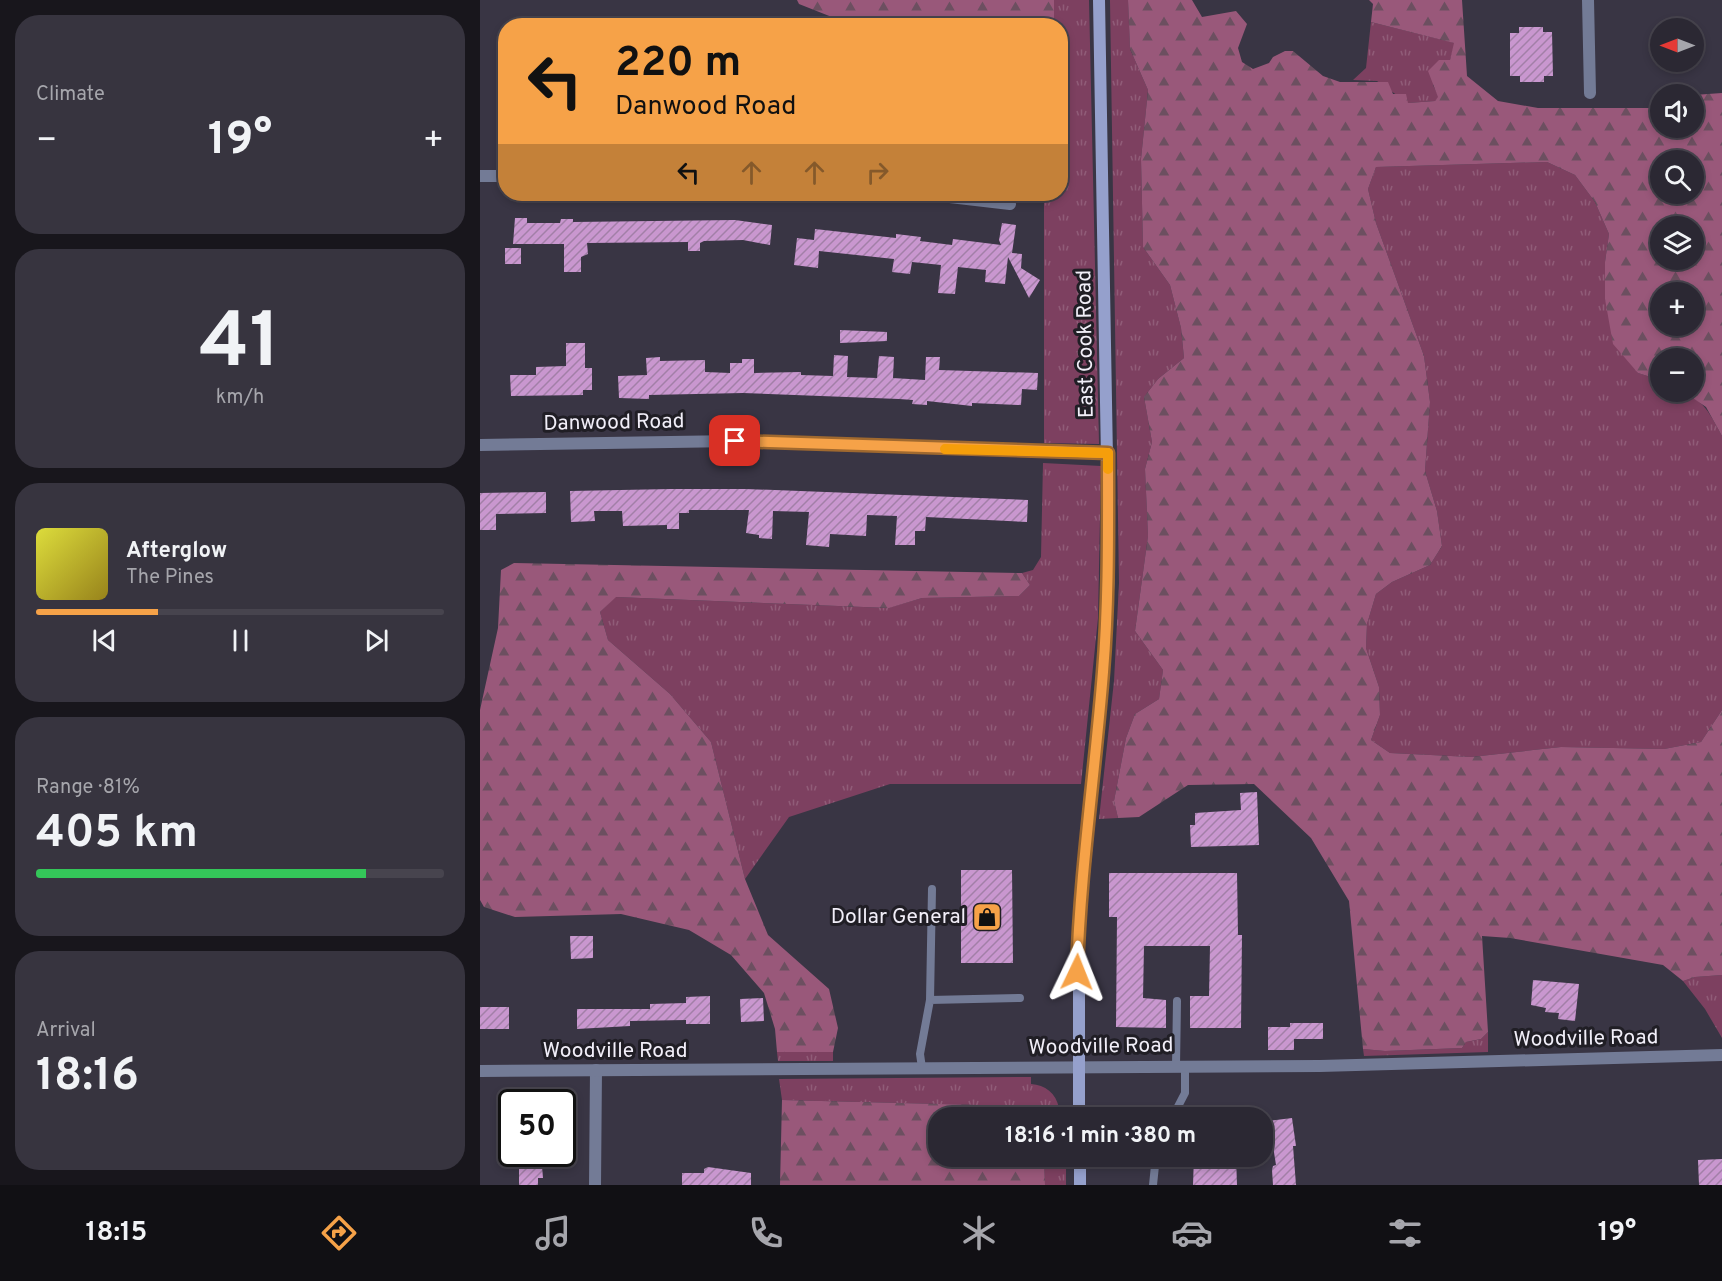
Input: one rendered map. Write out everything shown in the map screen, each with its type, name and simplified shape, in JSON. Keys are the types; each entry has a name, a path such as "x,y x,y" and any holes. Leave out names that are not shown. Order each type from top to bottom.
{"main road":[{"name":"East Cook Road","path":"1079,1107 1077,1068 1081,896 1107,623 1108,453 1100,0"},
{"path":"1080,1167 1080,1185"}],"street":[{"path":"1588,0 1590,93"},
{"path":"480,176 498,176"},
{"path":"984,201 1010,204"},
{"name":"Danwood Road","path":"480,445 735,441 1108,453"},
{"name":"Woodville Road","path":"480,1071 1320,1066 1722,1055"},
{"path":"596,1070 596,1185"}],"lane":[{"path":"922,1068 920,1054 930,1000 932,890"},
{"path":"930,1000 1020,998"},
{"path":"1177,1001 1180,1066 1185,1093 1178,1107"},
{"path":"1153,1185 1155,1167"}],"green space":[{"path":"797,0 1054,0 1054,18 834,18 799,4"},
{"path":"1054,0 1089,0 1099,444 1044,443 1044,201 1068,201 1068,18 1054,18"},
{"path":"1110,0 1128,0 1130,49 1148,90 1141,159 1143,247 1170,285 1181,328 1184,358 1158,379 1144,397 1152,442 1145,469 1148,536 1135,631 1163,670 1159,699 1135,714 1126,738 1114,801 1118,818 1099,819 1114,681 1119,583"},
{"path":"1128,0 1192,0 1202,17 1236,11 1247,24 1238,48 1242,62 1253,69 1269,63 1273,57 1285,51 1293,51 1323,76 1340,82 1388,82 1393,94 1406,94 1408,103 1435,101 1438,97 1428,71 1439,60 1450,60 1454,43 1371,22 1373,4 1369,0 1462,0 1467,76 1498,101 1538,108 1650,108 1650,138 1704,138 1704,94 1722,93 1722,436 1706,407 1699,402 1704,402 1704,348 1650,348 1650,377 1638,373 1613,344 1605,299 1605,262 1609,234 1595,202 1575,175 1547,162 1376,167 1368,189 1376,223 1424,356 1430,402 1425,471 1437,511 1442,546 1430,565 1392,582 1376,594 1367,624 1366,648 1379,687 1380,715 1371,740 1390,753 1471,757 1561,747 1664,749 1701,742 1722,710 1722,975 1695,977 1683,981 1663,965 1510,938 1482,936 1488,1032 1481,1039 1466,1042 1462,1048 1385,1051 1363,1049 1349,901 1311,838 1254,784 1188,785 1139,817 1118,818 1114,801 1126,738 1135,714 1159,699 1163,670 1135,631 1148,536 1145,469 1152,442 1144,397 1158,379 1184,358 1181,328 1170,285 1143,247 1141,159 1148,90 1130,49"},
{"path":"1371,22 1455,43 1450,60 1433,85 1439,97 1435,101 1408,103 1377,81 1353,80 1366,68"},
{"path":"1547,162 1575,175 1595,202 1609,234 1605,262 1605,299 1638,373 1650,377 1650,402 1699,402 1711,416 1722,436 1722,710 1701,742 1664,749 1561,747 1471,757 1390,753 1371,740 1380,715 1379,687 1366,648 1367,624 1376,594 1392,582 1430,565 1442,546 1437,511 1425,471 1430,402 1424,356 1376,223 1368,189 1376,167"},
{"path":"1043,463 1101,466 1098,618 1081,784 890,784 789,817 745,879 711,742 670,694 608,640 600,612 615,597 888,608 922,598 1019,596 1030,585 1022,573 1033,570 1041,557"},
{"path":"514,563 1022,573 1030,585 1019,596 922,598 889,608 616,597 600,612 608,640 670,694 711,742 745,879 768,935 829,989 838,1028 833,1052 777,1052 775,1029 764,993 731,955 689,930 621,914 515,917 484,907 480,900 480,710 498,628 501,570"},
{"path":"1722,975 1722,1038 1705,1009 1683,981 1695,977"},
{"path":"1488,1032 1488,1052 1364,1056 1363,1049 1385,1051 1462,1048 1466,1042 1481,1039"},
{"path":"777,1052 833,1052 833,1061 778,1061"},
{"path":"1031,1077 1031,1084 1049,1091 1059,1107 782,1100 779,1079"},
{"path":"782,1100 1020,1106 928,1107 928,1167 1044,1167 1045,1185 780,1185"},
{"path":"1044,1167 1066,1167 1066,1185 1045,1185"}],"building":[{"path":"1519,27 1543,27 1543,32 1552,32 1553,76 1544,76 1544,82 1520,82 1520,76 1510,76 1510,33 1519,33"},
{"path":"515,218 527,218 527,223 560,223 561,219 573,219 573,222 735,220 772,225 770,245 743,240 704,241 700,243 700,251 688,251 688,242 587,243 588,254 581,257 581,272 564,272 564,244 513,244"},
{"path":"1002,223 1016,225 1012,253 1022,254 1021,268 1040,280 1029,298 1008,257 1005,284 985,282 986,270 958,267 955,294 938,293 941,265 912,262 910,274 892,272 894,259 819,251 818,268 794,265 797,238 814,240 815,229 896,238 896,234 921,237 920,241 952,245 953,239 1001,245 999,240"},
{"path":"505,248 521,248 521,264 505,264"},
{"path":"840,330 887,332 887,341 840,343"},
{"path":"566,343 585,343 585,368 592,368 592,390 583,390 583,395 511,396 510,375 536,375 536,367 566,366"},
{"path":"834,355 848,356 847,377 877,378 879,356 894,357 893,378 925,380 926,357 940,357 939,370 1038,373 1037,390 1022,389 1021,405 972,403 972,406 927,401 927,405 912,404 913,400 899,399 743,393 649,395 649,399 619,398 618,376 647,375 646,358 660,357 660,361 705,360 705,372 730,373 730,363 742,363 742,359 754,359 754,373 801,372 801,375 833,376"},
{"path":"746,489 1028,500 1027,522 926,517 925,531 915,531 915,545 895,545 897,516 867,515 866,536 830,534 829,547 806,545 809,512 773,511 772,539 759,538 759,535 746,533 749,510 689,510 689,513 679,513 679,529 667,529 667,525 623,526 622,511 594,511 595,521 571,522 570,491"},
{"path":"546,492 546,513 496,514 496,530 480,530 480,493"},
{"path":"1257,792 1259,845 1191,847 1190,825 1195,825 1195,813 1241,810 1240,793"},
{"name":"Dollar General","path":"961,870 1012,870 1013,963 961,963"},
{"path":"1109,873 1237,873 1238,935 1242,935 1241,1028 1190,1028 1190,996 1209,996 1210,946 1144,946 1143,998 1166,1000 1166,1028 1116,1027 1117,917 1109,917"},
{"path":"570,936 593,936 593,958 571,959"},
{"path":"1533,980 1579,984 1575,1021 1558,1019 1559,1013 1545,1012 1546,1008 1531,1005"},
{"path":"710,996 710,1024 686,1024 686,1020 630,1021 630,1026 577,1029 577,1009 650,1009 650,1004 686,1003 686,997"},
{"path":"763,998 764,1021 741,1022 740,999"},
{"path":"480,1007 509,1007 509,1029 480,1029"},
{"path":"1290,1023 1323,1023 1323,1039 1294,1039 1294,1050 1268,1050 1268,1027 1290,1027"},
{"path":"1292,1118 1296,1146 1293,1146 1296,1185 1273,1185 1272,1170 1276,1165 1273,1120"},
{"path":"1722,1159 1722,1185 1699,1185 1698,1160"},
{"path":"519,1167 542,1167 543,1178 538,1178 538,1185 519,1185"},
{"path":"708,1167 751,1173 751,1185 682,1185 682,1173 704,1173 704,1169"},
{"path":"1194,1167 1236,1167 1237,1185 1193,1185"}],"slow traffic":[{"path":"945,449 1108,453 1108,469"}],"place":[{"name":"Dollar General","path":"987,917"}],"route":[{"path":"735,441 1108,453 1107,623 1098,734 1084,851 1077,972"}]}
